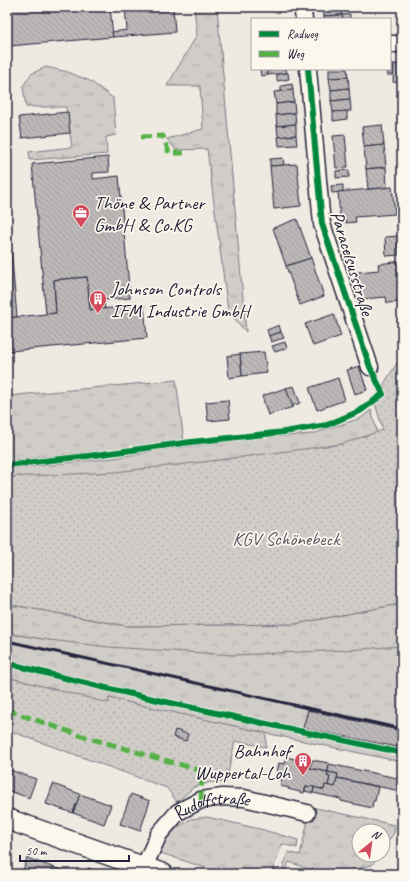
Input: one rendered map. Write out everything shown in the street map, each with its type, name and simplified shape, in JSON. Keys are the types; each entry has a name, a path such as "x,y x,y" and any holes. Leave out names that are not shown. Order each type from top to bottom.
{"street":[{"path":"302,7 304,18"},
{"path":"391,44 402,44"},
{"name":"Paracelsusstraße","path":"308,70 322,224 370,367"},
{"name":"Rudolfstraße","path":"144,867 159,834 178,812 202,800 223,797 244,798 307,813"},
{"path":"7,819 163,874"}],"green space":[{"path":"194,7 217,7 246,332 228,311 207,149 176,150 167,139 203,129 200,86 167,86 197,35"},
{"path":"46,67 68,72 90,81 113,98 116,135 106,137 107,154 30,160 29,152 72,147 66,107 26,107 23,86 31,74"},
{"name":"KGV Schönebeck","path":"402,355 402,600 399,604 295,624 127,626 7,604 7,477 115,472 342,444 383,430 374,400"},
{"path":"176,380 184,442 7,461 7,396"},
{"path":"371,410 378,435 347,446 7,485 7,469 114,458 159,450 258,438 312,434 361,418"},
{"path":"402,600 402,646 234,655 109,647 49,640 7,633 7,604 127,626 295,624 399,604"},
{"path":"7,633 49,640 402,645 402,762 171,713 109,698 108,704 7,677"},
{"path":"7,677 108,703 109,698 266,733 266,747 235,741 226,783 211,782 194,787 177,802 167,788 7,730"},
{"path":"311,807 386,823 351,823 351,863 373,863 372,865 359,868 357,874 324,874 289,862 284,874 281,874 288,852 300,855"},
{"path":"207,817 260,829 298,840 297,848 282,844 271,874 223,874 155,851 179,826 191,819"},
{"path":"391,824 395,825 394,833 391,837"}],"building":[{"path":"7,7 110,7 113,37 9,46"},
{"path":"125,7 173,7 175,32 113,37 112,32 127,30"},
{"path":"268,7 287,7 287,10 269,11"},
{"path":"323,7 341,7 342,15 324,16"},
{"path":"350,14 350,18 343,18 342,15"},
{"path":"342,15 343,18 324,18 324,16"},
{"path":"391,64 394,64 393,75 387,75 388,70 391,70"},
{"path":"394,64 402,64 402,83 393,82"},
{"path":"260,70 268,70 268,75 261,76"},
{"path":"268,70 286,70 287,73 268,75"},
{"path":"329,70 347,70 348,77 329,78"},
{"path":"288,73 289,79 277,81 277,74"},
{"path":"348,77 349,88 331,90 329,78"},
{"path":"292,84 293,90 281,92 281,86"},
{"path":"349,88 350,99 331,101 331,90"},
{"path":"293,90 294,102 276,104 274,92"},
{"path":"350,99 351,111 333,112 331,101"},
{"path":"294,102 295,113 276,115 276,104"},
{"path":"347,111 347,119 333,121 333,112"},
{"path":"68,112 70,133 22,138 19,117"},
{"path":"295,113 296,124 277,126 276,115"},
{"path":"296,124 296,135 278,137 277,126"},
{"path":"382,125 384,145 364,147 362,127"},
{"path":"296,135 297,145 279,146 278,137"},
{"path":"345,135 348,167 336,168 333,136"},
{"path":"384,145 386,167 366,169 364,147"},
{"name":"Thöne & Partner GmbH & Co.KG","path":"108,157 109,172 93,173 93,179 119,176 130,298 104,300 105,309 90,310 87,277 54,280 56,313 46,314 32,164"},
{"path":"283,158 284,165 270,166 270,159"},
{"path":"297,164 301,206 274,209 270,166"},
{"path":"386,167 387,188 368,189 366,169"},
{"path":"349,170 349,177 336,178 336,171"},
{"path":"343,185 343,192 332,193 331,186"},
{"path":"392,187 395,214 355,217 356,222 346,223 345,218 340,218 338,192"},
{"path":"7,203 17,317 7,318"},
{"path":"297,219 311,258 286,266 273,228"},
{"path":"398,236 399,255 386,256 385,237"},
{"path":"311,258 324,296 300,305 286,266"},
{"path":"402,261 402,302 387,303 386,297 361,299 358,272 379,270 378,264"},
{"name":"Johnson Controls IFM Industrie GmbH","path":"87,277 90,310 144,305 147,338 10,351 9,345 7,345 7,318 56,313 54,280"},
{"path":"334,314 341,336 313,346 305,324"},
{"path":"279,325 281,332 269,336 267,330"},
{"path":"281,332 284,338 271,342 269,336"},
{"path":"285,342 287,348 275,352 272,346"},
{"path":"264,352 267,373 242,376 240,354"},
{"path":"240,354 242,376 229,378 227,356"},
{"path":"359,366 367,390 355,394 347,370"},
{"path":"338,378 345,400 317,410 309,388"},
{"path":"294,386 300,403 292,406 286,388"},
{"path":"286,388 293,407 268,415 262,396"},
{"path":"228,400 230,419 208,421 206,402"},
{"path":"308,710 402,731 402,748 303,728"},
{"path":"175,730 188,734 186,741 173,737"},
{"name":"Bahnhof Wuppertal-Loh","path":"286,757 295,759 296,757 311,761 310,768 328,772 327,776 330,777 328,786 325,785 324,790 306,786 304,793 280,786 282,776 276,775 279,763 285,764"},
{"path":"312,760 329,763 328,772 310,768"},
{"path":"329,764 402,779 400,791 337,778 338,774 328,772"},
{"path":"7,769 36,779 29,798 7,790"},
{"path":"328,772 338,774 335,787 328,786 330,777 327,776"},
{"path":"337,778 378,787 372,808 313,793 314,787 324,790 325,785 335,787"},
{"path":"53,784 80,794 73,813 46,804"},
{"path":"306,786 314,787 313,793 305,791"},
{"path":"80,794 111,805 104,824 73,813"},
{"path":"131,794 150,801 140,831 120,824"},
{"path":"27,858 72,874 22,874"},
{"path":"88,868 104,874 86,874"}],"railway":[{"path":"7,641 402,729"}],"marked path":[{"path":"141,137 163,136 169,153 187,153"},
{"path":"7,710 82,736 202,771 201,800"}],"cycle path":[{"path":"7,465 284,432 327,425 360,411 383,394 370,367 322,224 308,70"},
{"path":"7,663 154,699 402,753"}],"place":[{"name":"Thöne & Partner GmbH & Co.KG","path":"81,228"},
{"name":"Johnson Controls IFM Industrie GmbH","path":"98,314"},
{"name":"Bahnhof Wuppertal-Loh","path":"303,776"}]}
